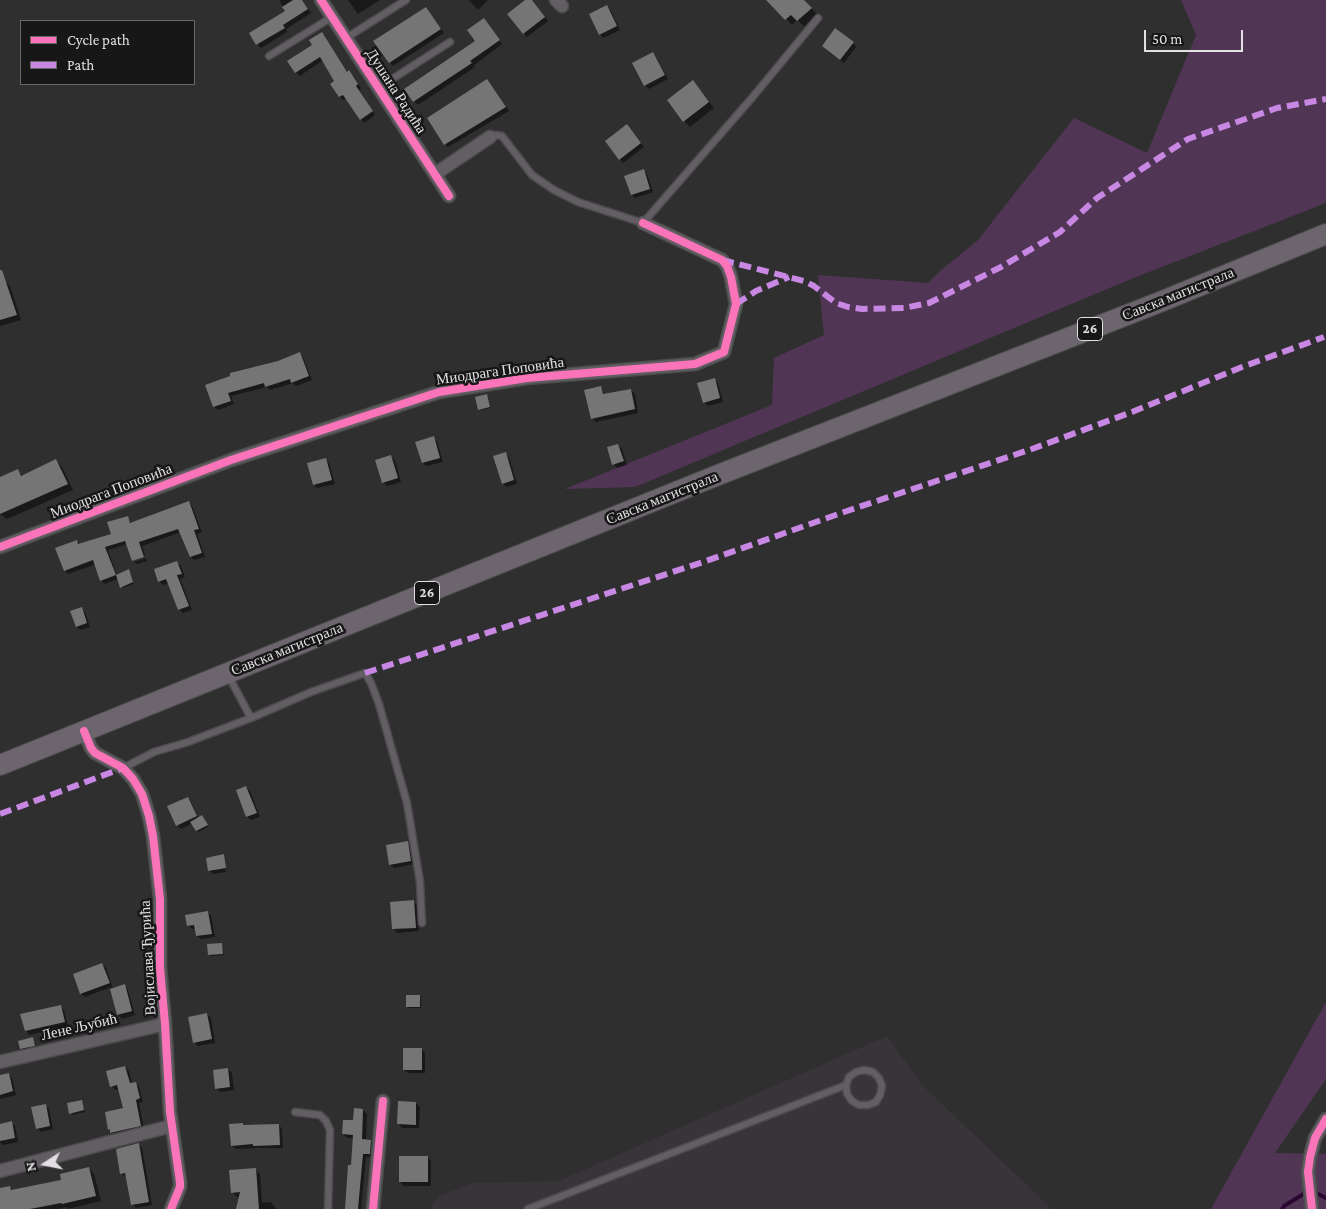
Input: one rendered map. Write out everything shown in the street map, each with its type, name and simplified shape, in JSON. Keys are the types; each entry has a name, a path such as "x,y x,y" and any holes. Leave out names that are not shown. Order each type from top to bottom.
{"main road":[{"name":"Савска магистрала","path":"0,765 700,482 1160,302 1326,234"}],"street":[{"name":"Душана Радића","path":"321,0 449,196"},
{"path":"435,174 490,137"},
{"name":"Миодрага Поповића","path":"0,548 231,460 439,392 527,378 695,364 724,352 736,304 727,266 722,260 643,223"},
{"name":"Војислава Ђурића","path":"84,731 95,753 123,768 134,779 142,794 153,836 160,899 160,968 166,1024 171,1126 180,1182 180,1188 171,1209"},
{"name":"Лене Љубић","path":"0,1062 166,1024"},
{"path":"373,1209 383,1101"},
{"path":"1312,1209 1308,1172 1310,1157 1315,1138 1326,1118"},
{"path":"0,1171 171,1126"}],"lane":[{"name":"Душана Радића","path":"346,38 406,0"},
{"path":"269,56 332,17"},
{"path":"490,137 502,136 532,175 554,190 578,202 643,223 752,100 818,18"},
{"name":"Душана Радића","path":"378,88 450,42"},
{"path":"226,673 251,718"},
{"path":"123,768 154,752 188,742 311,692 364,673 375,692 407,803 420,882 422,923"},
{"path":"528,1209 846,1085 849,1077 856,1072 864,1070 872,1072 879,1078 882,1086 876,1102 868,1106 859,1105 852,1101 847,1094 846,1085"},
{"path":"295,1112 320,1115 326,1121 330,1130 328,1209"}],"shaded area":[{"path":"1181,0 1326,0 1326,203 1131,279 635,487 565,489 772,405 774,358 824,335 818,275 928,283 978,240 1074,118 1147,153 1196,35"},
{"path":"1326,1002 1326,1079 1275,1153 1326,1154 1326,1209 1211,1209"},
{"path":"887,1036 922,1085 1052,1209 430,1209 439,1196 475,1183 559,1181"}],"building":[{"path":"293,0 302,0 308,9 283,25 285,28 256,45 249,33 285,11 282,7"},
{"path":"525,0 532,0 545,17 523,34 507,14"},
{"path":"766,0 804,0 812,8 797,21 791,15 785,20"},
{"path":"607,5 617,26 599,35 589,14"},
{"path":"426,7 441,29 389,63 373,41"},
{"path":"484,18 500,40 470,61 472,63 413,102 404,89 475,41 467,30"},
{"path":"835,28 854,42 840,60 822,46"},
{"path":"322,32 347,72 349,70 358,84 356,86 373,111 360,120 343,95 339,97 330,84 334,81 320,57 295,73 287,61 312,45 309,40"},
{"path":"653,52 665,75 644,86 632,63"},
{"path":"487,79 506,107 444,145 427,118"},
{"path":"693,80 709,102 683,122 667,100"},
{"path":"627,124 641,143 619,160 605,141"},
{"path":"644,169 650,189 631,195 624,176"},
{"path":"0,270 2,270 17,315 0,320"},
{"path":"300,352 309,376 291,383 290,379 265,387 264,383 228,393 231,401 213,407 205,385 230,376 230,373 278,361"},
{"path":"715,378 720,398 703,403 697,383"},
{"path":"601,386 603,394 631,389 635,409 591,419 584,390"},
{"path":"487,394 490,407 478,410 475,397"},
{"path":"434,436 440,458 422,463 415,442"},
{"path":"618,444 624,461 612,465 607,447"},
{"path":"506,452 514,480 502,484 493,456"},
{"path":"391,455 398,478 382,483 375,460"},
{"path":"326,458 332,480 313,485 307,463"},
{"path":"56,459 68,484 0,514 0,477 18,469 21,476"},
{"path":"189,501 199,529 194,530 202,553 190,557 178,529 139,542 144,557 132,561 125,541 105,547 116,575 100,581 93,560 64,571 55,548 77,540 78,544 111,534 107,522 128,516 130,523"},
{"path":"177,561 182,574 177,575 189,606 178,610 166,579 158,582 154,569"},
{"path":"129,569 133,582 120,588 116,575"},
{"path":"82,607 87,623 76,627 70,611"},
{"path":"246,786 257,813 246,817 236,790"},
{"path":"188,797 197,816 176,826 167,806"},
{"path":"202,815 208,825 196,831 190,822"},
{"path":"408,841 411,861 389,865 386,845"},
{"path":"224,854 226,868 208,871 206,858"},
{"path":"414,900 416,928 392,929 390,902"},
{"path":"208,911 212,934 196,936 194,925 187,926 185,915"},
{"path":"222,943 223,954 208,955 207,944"},
{"path":"102,963 110,983 80,994 73,974"},
{"path":"125,984 132,1011 117,1015 110,989"},
{"path":"406,995 420,995 420,1007 406,1007"},
{"path":"61,1005 65,1022 25,1031 20,1014"},
{"path":"207,1013 212,1039 193,1043 188,1017"},
{"path":"33,1037 35,1046 20,1049 18,1041"},
{"path":"403,1048 422,1048 422,1070 403,1070"},
{"path":"125,1066 130,1083 136,1082 140,1098 136,1100 141,1126 110,1133 105,1112 123,1108 117,1085 110,1087 106,1071"},
{"path":"228,1068 230,1087 215,1089 213,1070"},
{"path":"9,1073 13,1091 0,1095 0,1075"},
{"path":"82,1100 84,1110 69,1114 67,1103"},
{"path":"398,1101 416,1102 416,1125 397,1124"},
{"path":"46,1104 50,1126 36,1129 31,1107"},
{"path":"354,1108 363,1109 362,1139 371,1140 370,1154 363,1154 358,1209 345,1209 348,1165 351,1165 353,1135 342,1134 343,1120 353,1120"},
{"path":"12,1121 15,1138 0,1141 0,1124"},
{"path":"243,1123 243,1125 279,1124 280,1145 253,1146 253,1144 231,1146 229,1124"},
{"path":"139,1143 149,1202 131,1205 125,1173 120,1174 116,1149"},
{"path":"399,1156 428,1156 428,1182 399,1182"},
{"path":"89,1167 96,1196 30,1209 0,1209 0,1188 10,1186 11,1190 61,1180 60,1174"},
{"path":"256,1168 259,1209 236,1209 240,1192 231,1193 229,1170"}],"waterway":[{"path":"1282,1209 1310,1190 1326,1198"}],"marked path":[{"path":"722,260 804,281 814,286 836,303 848,307 862,309 904,308 929,303 1001,267 1060,232 1097,198 1188,139 1277,108 1326,99"},
{"path":"736,304 756,291 789,277"},
{"path":"365,673 703,562 1032,449 1324,337"},
{"path":"0,814 123,768"}],"cycle path":[{"path":"321,0 449,196"},
{"path":"0,547 231,460 439,392 527,378 695,364 724,352 736,304 727,266 722,260 643,223"},
{"path":"84,731 95,753 123,768 133,779 142,794 153,836 160,899 160,968 170,1112 180,1182 180,1187 171,1209"},
{"path":"373,1209 383,1101"},
{"path":"1312,1209 1308,1172 1310,1157 1315,1138 1326,1119"}]}
